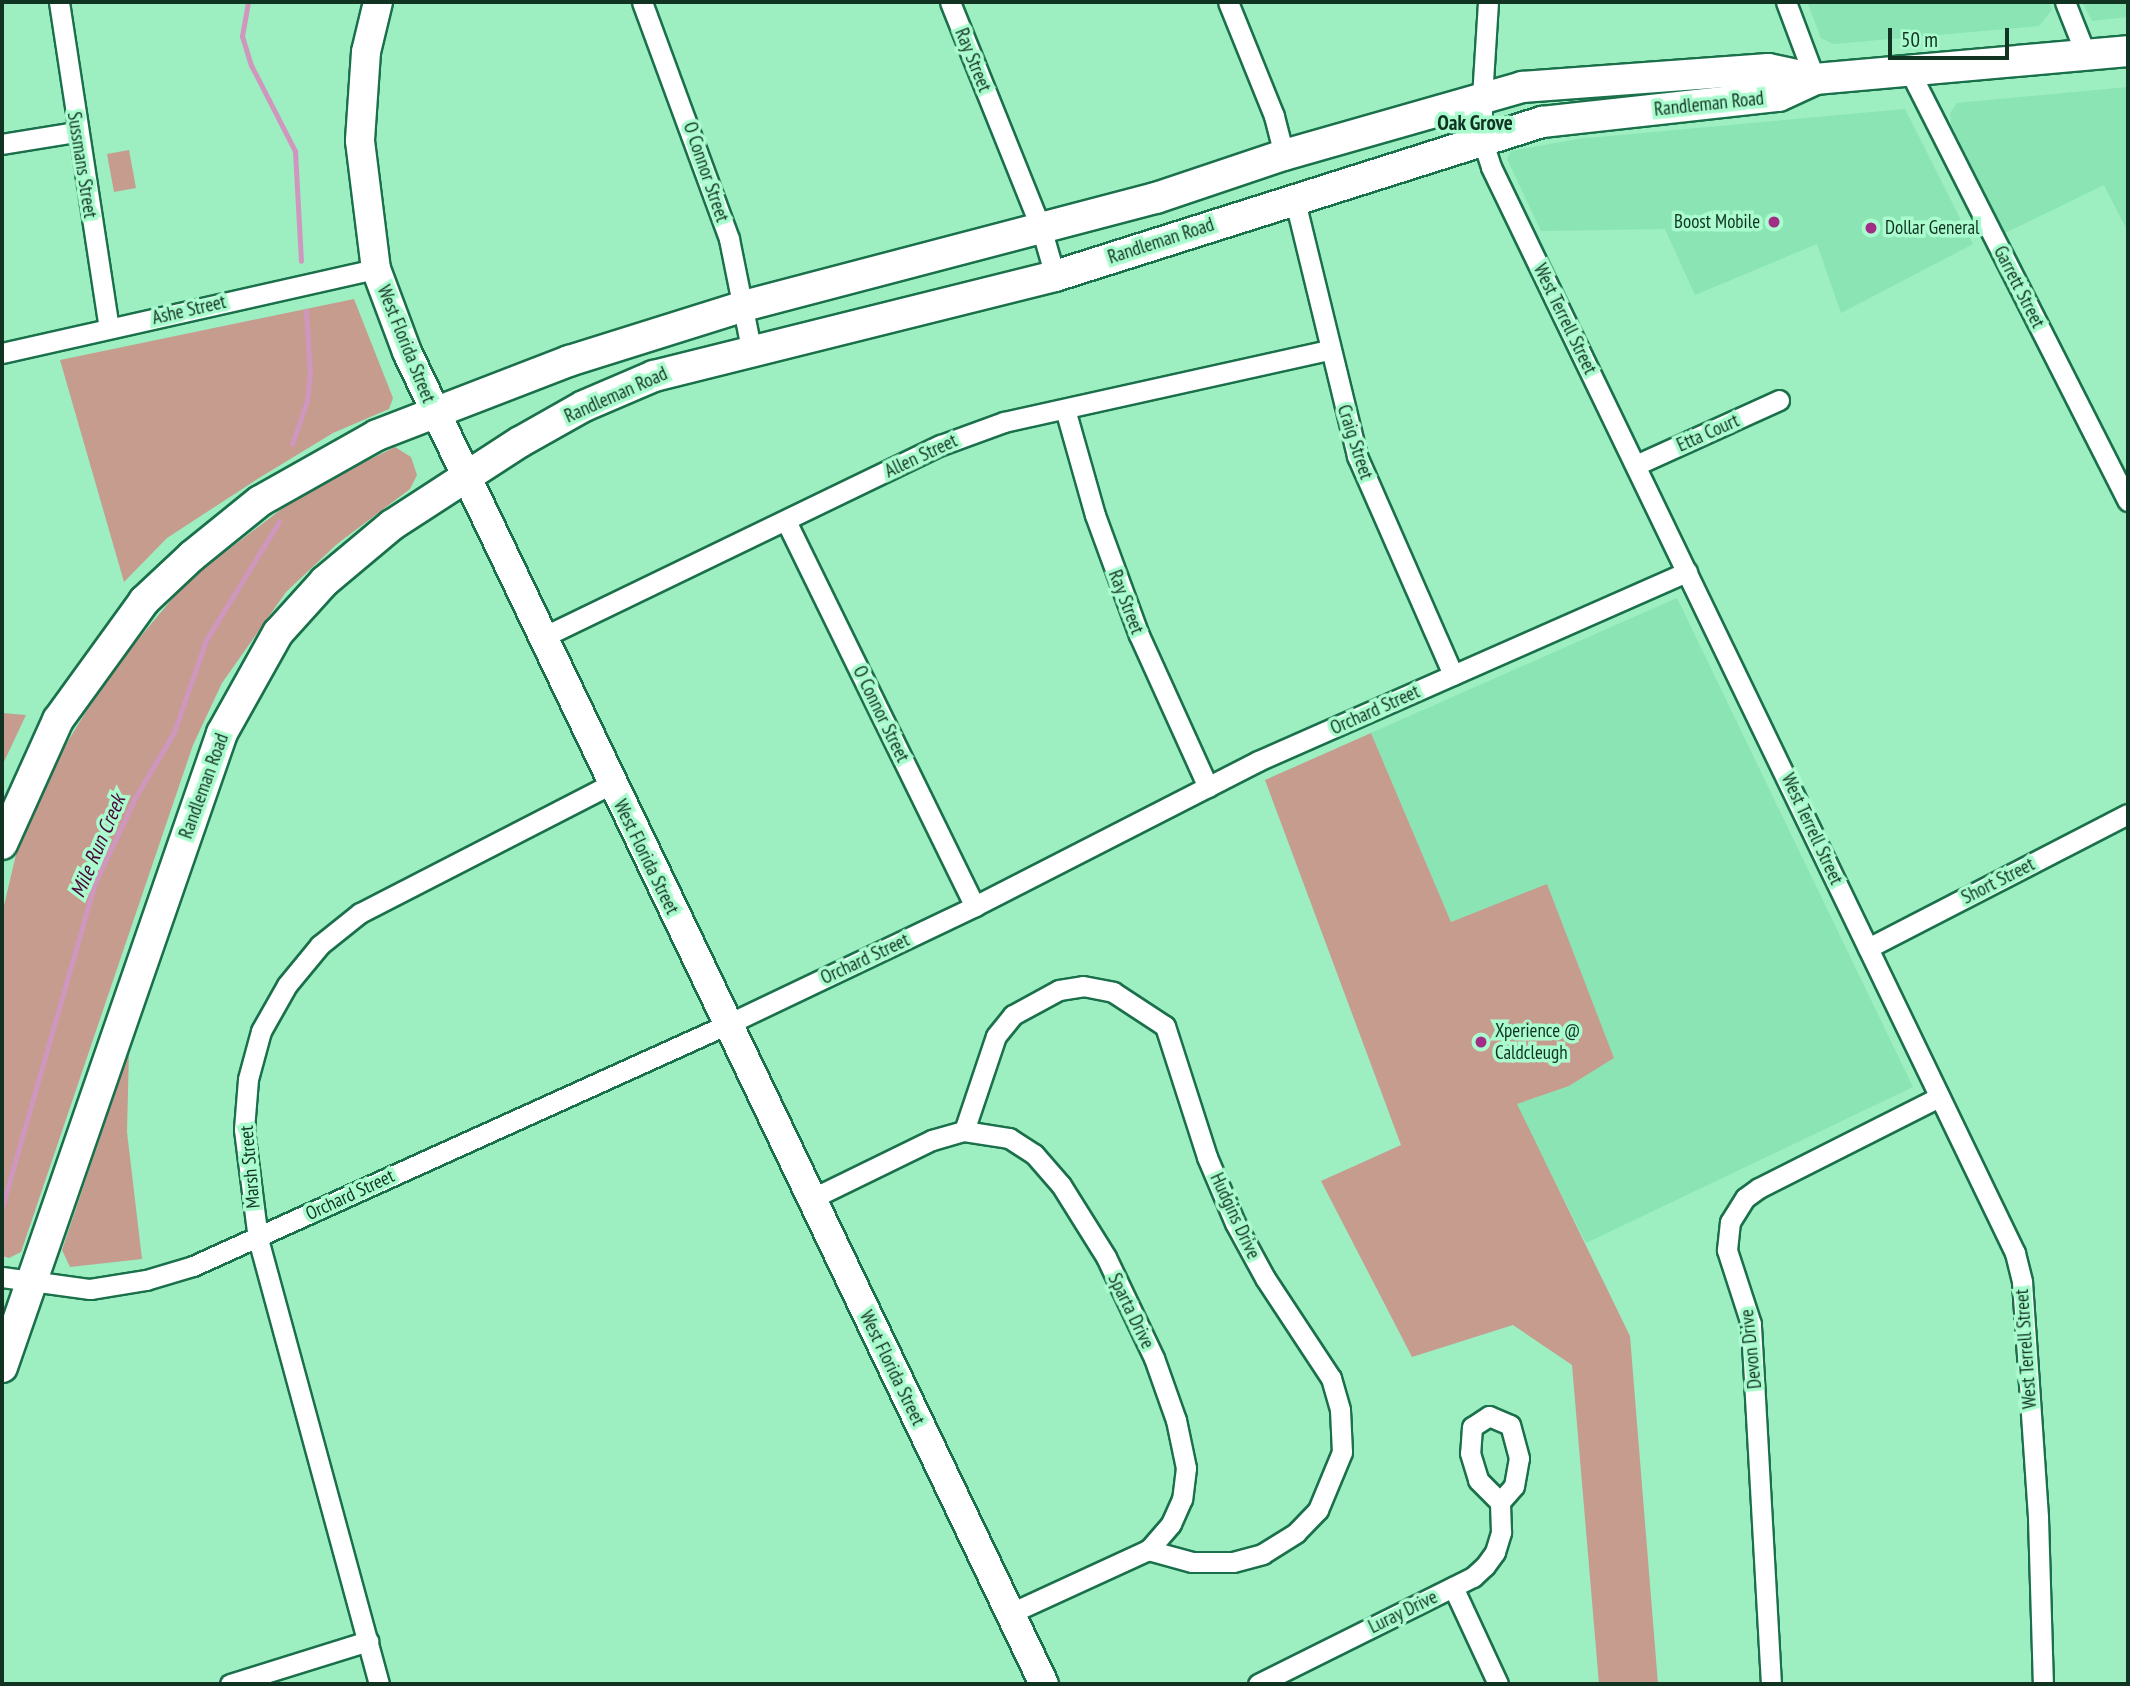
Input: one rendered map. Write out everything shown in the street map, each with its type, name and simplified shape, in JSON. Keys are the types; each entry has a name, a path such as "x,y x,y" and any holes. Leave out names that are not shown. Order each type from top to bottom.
{"main road":[{"name":"West Florida Street","path":"378,2 366,52 360,141 376,269 435,414 1044,1684"},
{"name":"Randleman Road","path":"2,844 58,720 144,601 260,501 377,435 569,361 744,306 1042,231 1284,155 1522,87 1768,69 1815,79 2128,51"},
{"name":"Randleman Road","path":"2,1367 15,1280 222,733 278,633 325,581 392,525 584,406 653,376 751,348 1055,276 1294,197 1542,122 1779,96 1815,79"}],"street":[{"name":"Sussmans Street","path":"59,2 76,132 109,328"},
{"name":"O Connor Street","path":"642,2 729,239 751,348"},
{"name":"Ray Street","path":"950,2 1042,231 1055,276"},
{"path":"1228,2 1275,116 1284,155"},
{"name":"West Terrell Street","path":"1488,2 1482,139 1491,167 1939,1097 2004,1226 2022,1282 2038,1518 2043,1684"},
{"path":"1786,2 1815,79"},
{"path":"2065,2 2086,55"},
{"name":"Garrett Street","path":"1910,72 2128,501"},
{"path":"2,144 76,132"},
{"name":"Craig Street","path":"1294,197 1328,350 1357,456 1453,675"},
{"name":"Ashe Street","path":"2,353 376,269"},
{"name":"Allen Street","path":"541,638 941,445 1004,422 1328,350"},
{"name":"Etta Court","path":"1636,465 1779,400"},
{"name":"Ray Street","path":"1065,409 1094,515 1139,635 1208,787"},
{"name":"O Connor Street","path":"786,521 975,906"},
{"name":"Orchard Street","path":"15,1280 90,1289 146,1280 258,1239 728,1024 975,906 1208,787 1687,572"},
{"name":"Marsh Street","path":"379,1684 258,1239 244,1129 248,1079 261,1031 287,985 320,945 360,913 611,783"},
{"name":"Short Street","path":"1868,948 2128,814"},
{"name":"Hudgins Drive","path":"964,1131 996,1036 1013,1015 1059,990 1083,986 1114,992 1141,1006 1165,1026 1207,1157 1235,1223 1265,1278 1331,1378 1340,1410 1342,1452 1318,1510 1296,1533 1263,1554 1233,1562 1192,1562 1148,1550"},
{"name":"Devon Drive","path":"1771,1684 1751,1324 1727,1250 1730,1222 1745,1198 1759,1188 1939,1097"},
{"path":"811,1199 932,1140 964,1131"},
{"name":"Sparta Drive","path":"964,1131 1009,1138 1034,1154 1061,1185 1106,1257 1154,1358 1177,1420 1186,1468 1182,1499 1171,1524 1148,1550"},
{"name":"Luray Drive","path":"1258,1684 1473,1577 1495,1552 1502,1525 1500,1502"},
{"path":"1009,1614 1148,1550"},
{"path":"1453,1587 1498,1684"},
{"path":"230,1684 368,1640"}],"shaded area":[{"path":"1807,2 2048,2 2052,10 2039,26 1833,44 1821,38"},
{"path":"2082,2 2128,2 2128,17 2092,21"},
{"path":"2128,87 2128,232 2104,185 2005,233 1951,125 1950,113 1957,103"},
{"path":"1905,109 1973,244 1841,313 1817,244 1695,295 1665,229 1541,231 1507,159 1511,151 1577,139"},
{"path":"129,150 136,188 114,192 107,154"},
{"path":"354,299 393,398 389,409 333,433 167,538 124,582 60,360"},
{"path":"395,447 411,457 417,475 410,489 337,544 286,592 222,683 193,745 21,1252 9,1258 2,1256 2,914 18,846 57,759 109,674 188,580 304,492"},
{"path":"1677,598 1913,1087 1586,1243 1516,1104 1569,1086 1614,1058 1547,885 1451,922 1371,733"},
{"path":"2,713 26,715 2,766"},
{"path":"1371,733 1451,922 1547,884 1614,1058 1569,1086 1517,1104 1630,1336 1658,1684 1599,1684 1572,1365 1513,1325 1412,1357 1321,1181 1401,1145 1265,780"},
{"path":"129,1051 127,1132 142,1259 70,1267 62,1250"}],"waterway":[{"name":"Mile Run Creek","path":"248,2 242,36 251,65 295,151 301,261"},
{"name":"Mile Run Creek","path":"292,444 307,401 310,374 306,311"},
{"name":"Mile Run Creek","path":"2,1207 95,883 136,796 174,732 206,640 279,522"}],"place":[{"name":"Boost Mobile","path":"1774,222"},
{"name":"Dollar General","path":"1871,228"},
{"name":"Xperience @ Caldcleugh","path":"1481,1042"}],"district":[{"name":"Oak Grove","path":"1475,123"}]}
